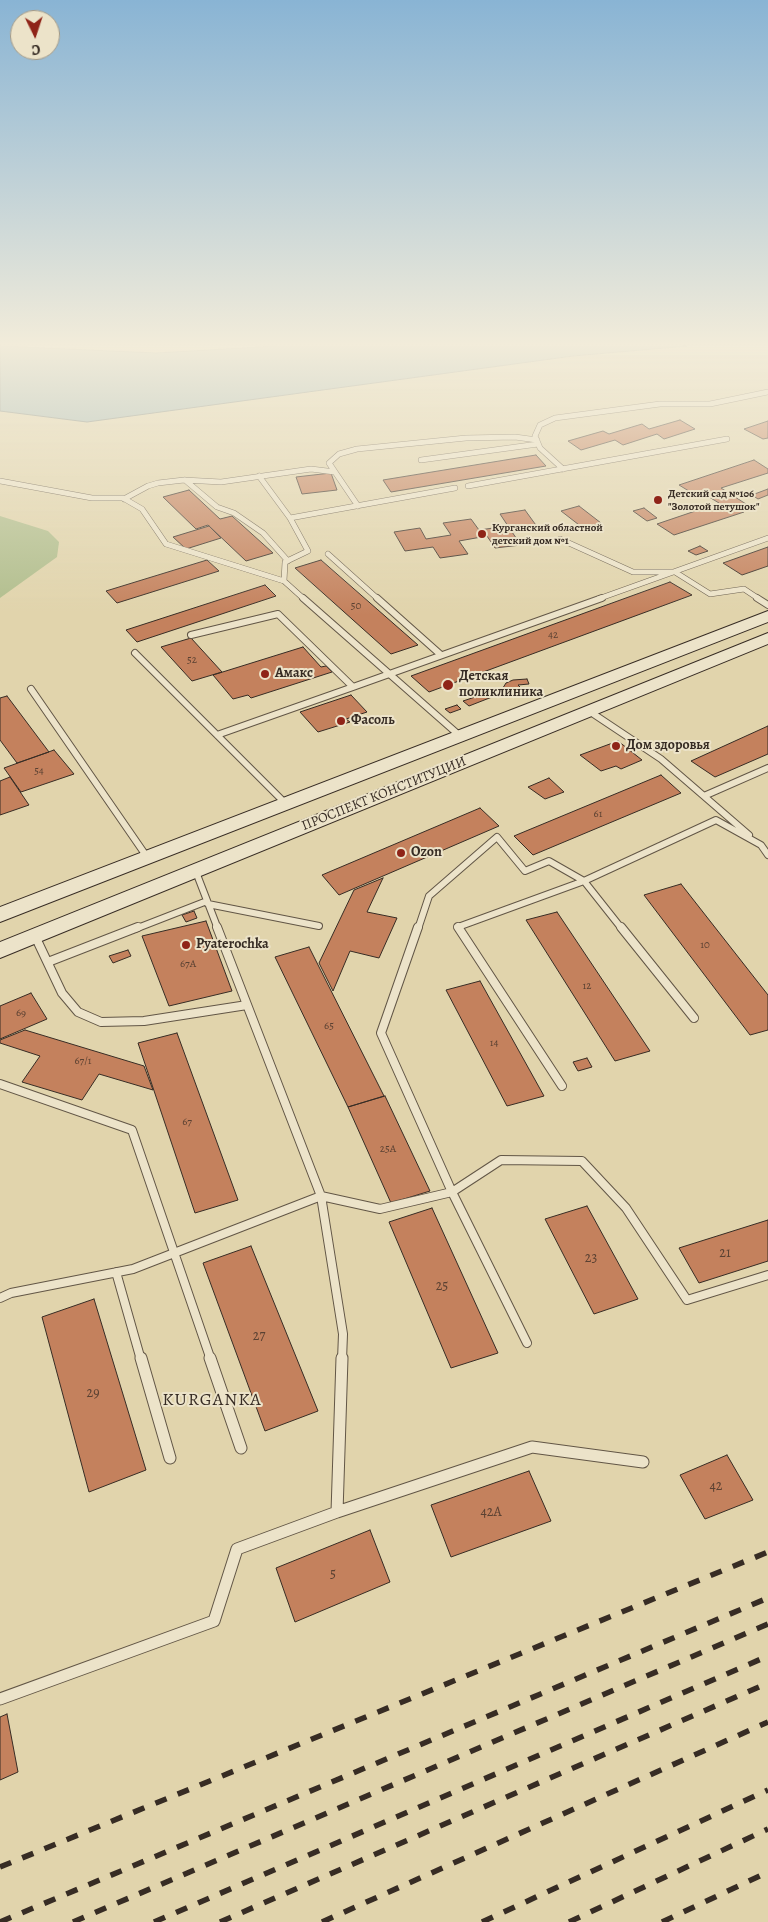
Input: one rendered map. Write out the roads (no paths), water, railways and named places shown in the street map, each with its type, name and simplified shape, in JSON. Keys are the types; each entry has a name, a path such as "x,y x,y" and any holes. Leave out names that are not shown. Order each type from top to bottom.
{"main road":[{"name":"ПРОСПЕКТ КОНСТИТУЦИИ","path":"0,915 768,616"},
{"name":"ПРОСПЕКТ КОНСТИТУЦИИ","path":"0,950 196,872 768,638"},
{"path":"432,747 453,766"},
{"path":"176,846 196,872"}],"lane":[{"path":"535,436 540,448 563,469"},
{"path":"358,506 329,464 338,454 357,449 466,438 515,437 538,442"},
{"path":"468,486 727,439"},
{"path":"421,460 538,442"},
{"path":"124,499 148,486 184,480 222,482 311,469 335,472"},
{"path":"259,476 290,518 308,551 285,562 284,581"},
{"path":"184,480 217,508 234,513 263,533 288,560"},
{"path":"0,481 92,498 124,499 142,509 166,544 284,581 460,736"},
{"path":"290,518 454,488"},
{"path":"217,735 768,538"},
{"path":"560,539 632,572 675,572 710,594 744,589 768,605"},
{"path":"328,554 441,655"},
{"path":"191,635 278,614 353,687"},
{"path":"135,653 285,803"},
{"path":"31,689 147,857"},
{"path":"589,711 661,759 765,844 768,855"},
{"path":"704,796 768,768"},
{"path":"562,1086 458,927 584,881 716,820 765,844"},
{"path":"527,1344 452,1192 381,1033 429,896 496,837 525,872 549,861 584,881 694,1018"},
{"path":"196,872 321,1196 343,1334 337,1512"},
{"path":"48,962 208,903 319,926"},
{"path":"35,936 62,993 78,1012 101,1022 144,1021 247,1005"},
{"path":"0,1084 132,1130 241,1448"},
{"path":"0,1298 11,1293 133,1269 321,1196 380,1209 452,1192 501,1160 582,1161 626,1208 687,1300 768,1275"},
{"path":"116,1272 170,1458"},
{"path":"0,1699 214,1621 237,1549 337,1512 532,1448 643,1462"}],"railway":[{"path":"0,1867 768,1552"},
{"path":"0,1922 768,1598"},
{"path":"73,1922 768,1624"},
{"path":"154,1922 768,1656"},
{"path":"220,1922 768,1683"},
{"path":"322,1922 768,1722"},
{"path":"482,1922 768,1790"},
{"path":"569,1922 768,1829"},
{"path":"662,1922 768,1872"}],"place":[{"name":"Детский сад №106 \"Золотой петушок\"","path":"658,500"},
{"name":"Курганский областной детский дом №1","path":"482,534"},
{"name":"Амакс","path":"265,674"},
{"name":"Детская поликлиника","path":"448,685"},
{"name":"Фасоль","path":"341,721"},
{"name":"Дом здоровья","path":"616,746"},
{"name":"Ozon","path":"401,853"},
{"name":"Pyaterochka","path":"186,945"}],"district":[{"name":"KURGANKA","path":"212,1401"}]}
